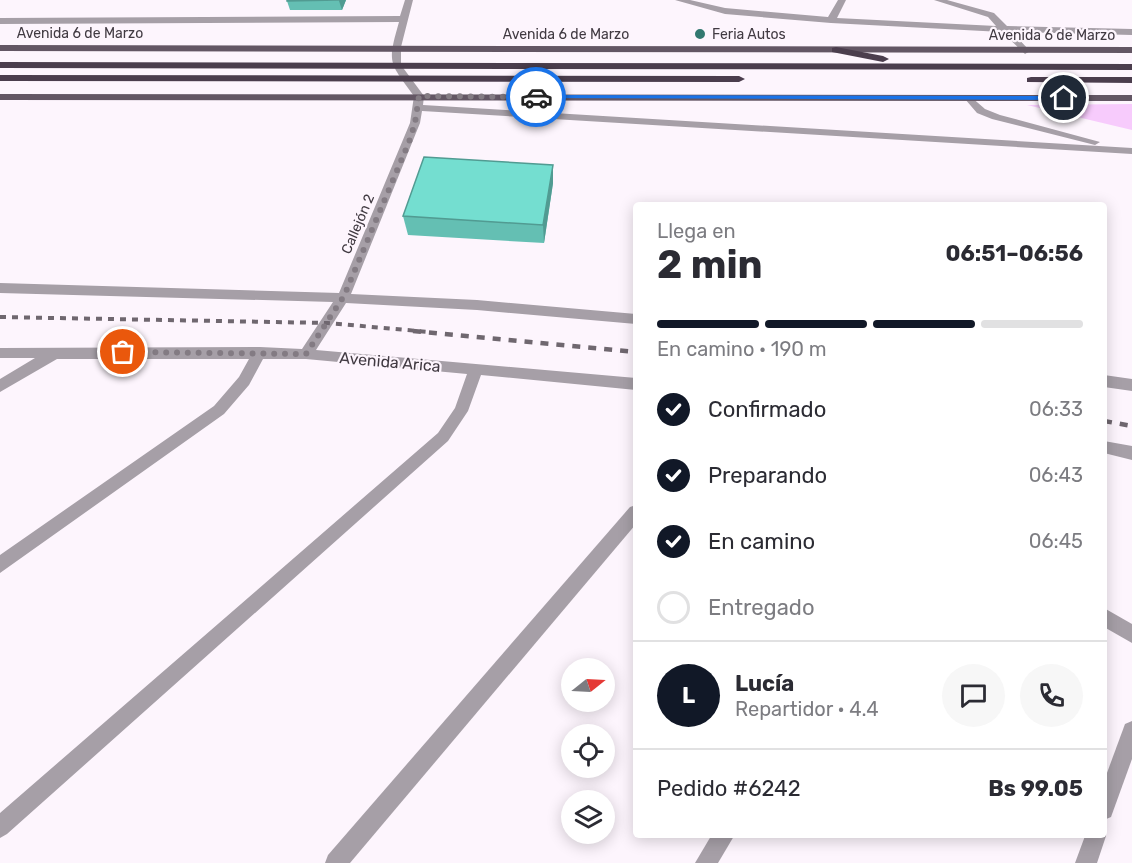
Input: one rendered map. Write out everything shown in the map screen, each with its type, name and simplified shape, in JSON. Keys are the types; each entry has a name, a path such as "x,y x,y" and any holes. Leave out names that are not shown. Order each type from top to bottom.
{"highway":[{"path":"836,50 926,68"},
{"name":"Avenida 6 de Marzo","path":"0,65 1132,67"},
{"path":"0,78 748,80"},
{"path":"1017,80 1132,80"}],"main road":[{"name":"Avenida 6 de Marzo","path":"0,48 1132,50"},
{"path":"0,97 418,102 1132,98"}],"street":[{"path":"409,0 396,47 396,65 407,78 418,102 1132,151"},
{"path":"679,0 724,11 831,20 1004,29 1132,32"},
{"path":"831,20 842,0"},
{"path":"938,0 981,10 991,15 1025,51"},
{"path":"0,21 402,19"},
{"path":"969,99 981,111 996,117 1132,151"},
{"name":"Callejón 2","path":"306,354 344,296 409,142 418,102"},
{"path":"0,288 344,296 633,319"},
{"path":"0,386 55,352"},
{"path":"0,565 219,410 244,381 260,352"},
{"name":"Avenida Arica","path":"0,353 260,352 306,354 633,384"},
{"path":"0,827 443,437 461,411 476,369"},
{"path":"1107,381 1132,385"},
{"path":"1107,448 1132,453"},
{"path":"336,863 633,516"},
{"path":"1107,619 1132,634"},
{"path":"1107,802 1132,731"},
{"path":"706,863 722,838"},
{"path":"1086,863 1094,838"}],"shaded area":[{"path":"1132,104 1132,130 1027,105"}],"building":[{"path":"287,0 339,0 287,1"},
{"path":"424,157 553,165 543,225 403,216"}],"railway":[{"path":"0,317 328,323 429,332"},
{"path":"413,331 633,352"},
{"path":"1107,422 1132,426"}],"way so far":[{"path":"123,352 306,354 344,296 409,142 415,123 419,96 536,97"}],"place":[{"name":"Feria Autos","path":"700,34"}],"route":[{"path":"536,97 1064,98"}]}
